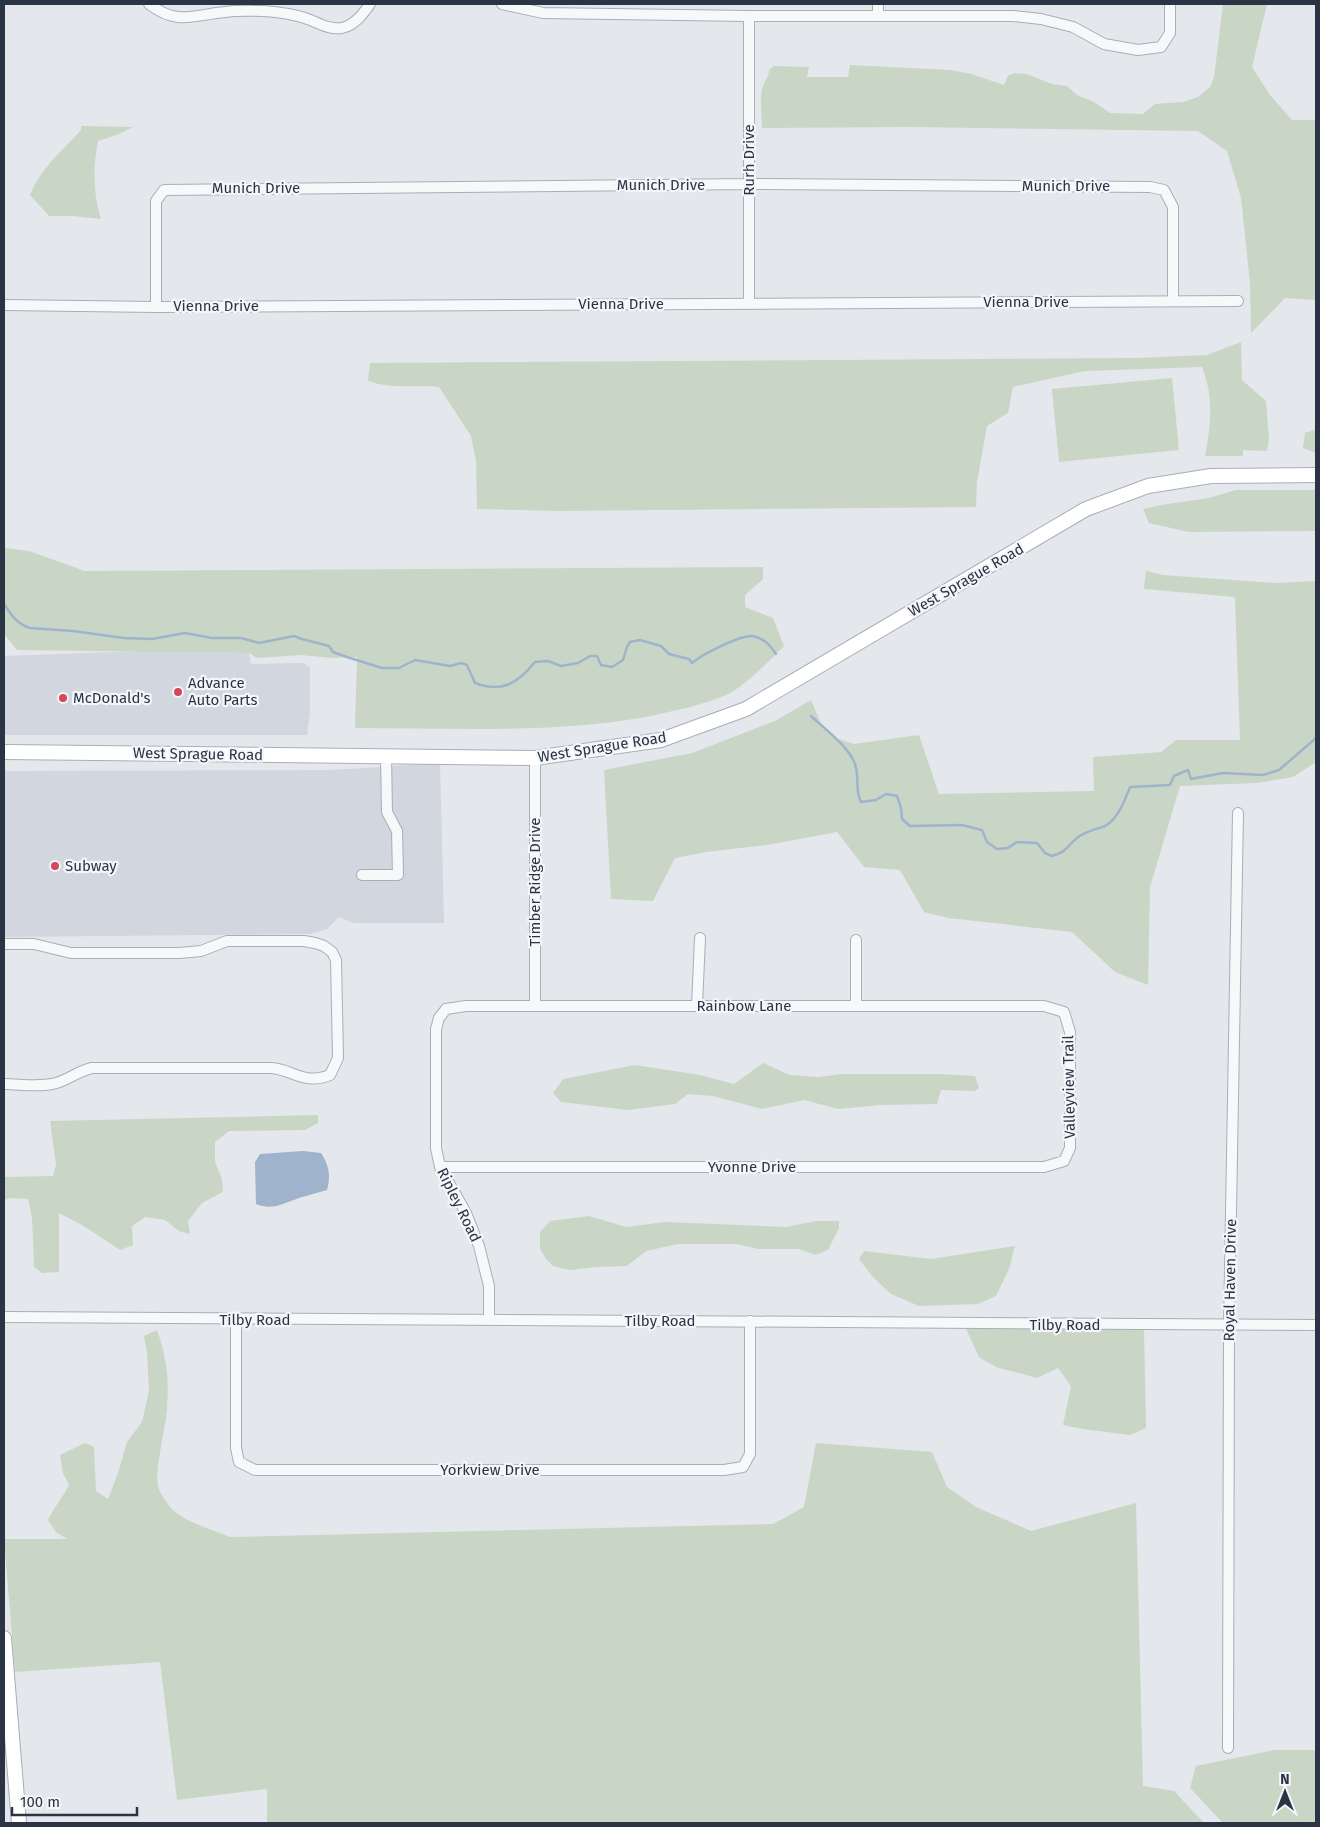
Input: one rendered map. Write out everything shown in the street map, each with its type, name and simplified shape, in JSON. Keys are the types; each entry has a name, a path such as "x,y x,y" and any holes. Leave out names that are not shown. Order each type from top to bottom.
{"street":[{"path":"149,4 161,13 180,18 227,11 262,11 306,18 329,28 348,26 361,17 370,4"},
{"path":"502,4 543,13 749,16 1013,16 1041,19 1073,27 1104,44 1138,50 1161,47 1170,33 1170,4"},
{"path":"878,4 878,16"},
{"name":"Rurh Drive","path":"749,16 749,304"},
{"name":"Munich Drive","path":"156,307 156,201 164,190 749,184 1150,187 1164,190 1173,207 1173,301"},
{"name":"Vienna Drive","path":"4,305 156,307 1238,300"},
{"name":"West Sprague Road","path":"4,752 536,758 661,740 746,709 1086,509 1148,486 1212,476 1316,475"},
{"path":"362,875 398,875 397,831 387,812 386,756"},
{"name":"Timber Ridge Drive","path":"535,1006 536,758"},
{"name":"Royal Haven Drive","path":"1228,1748 1229,1325 1238,813"},
{"path":"697,1006 700,938"},
{"path":"856,940 856,1006"},
{"path":"4,944 34,944 71,953 179,953 201,951 227,941 315,942 332,952 336,960 338,1058 330,1075 320,1079 301,1078 281,1069 272,1068 92,1068 52,1084 4,1084"},
{"name":"Rainbow Lane","path":"436,1029 439,1018 446,1009 466,1006 1044,1006 1064,1012"},
{"name":"Valleyview Trail","path":"1064,1012 1070,1032 1070,1148 1064,1160"},
{"name":"Ripley Road","path":"436,1029 436,1148 440,1167 466,1213 479,1246 489,1286 489,1320"},
{"name":"Yvonne Drive","path":"440,1167 1044,1167 1064,1160"},
{"name":"Tilby Road","path":"4,1317 236,1320 1316,1325"},
{"name":"Yorkview Drive","path":"236,1320 236,1448 239,1462 255,1470 724,1470 743,1467 750,1454 750,1321"},
{"path":"4,1638 19,1823"}],"shaded area":[{"path":"141,651 249,653 251,664 304,663 310,668 310,713 307,735 4,735 4,656"},
{"path":"440,763 444,923 354,923 339,917 327,929 311,934 4,937 4,771 333,770"}],"green space":[{"path":"1223,4 1267,4 1252,67 1270,95 1292,120 1316,120 1316,300 1285,298 1251,333 1250,283 1241,198 1227,151 1198,131 908,127 762,128 762,91 769,70 774,66 809,67 807,77 848,77 850,65 950,70 971,74 1004,85 1008,76 1014,73 1027,74 1052,84 1067,86 1077,95 1094,102 1110,113 1143,114 1155,104 1183,102 1198,97 1210,87 1214,77"},
{"path":"81,126 133,127 98,141 95,180 96,200 101,219 49,216 30,195 46,168 81,130"},
{"path":"1241,342 1242,380 1266,401 1269,439 1267,451 1243,450 1243,456 1205,456 1209,434 1210,400 1202,367 1085,371 1013,387 1008,413 987,426 977,482 976,507 560,511 477,509 476,460 471,436 439,387 394,386 368,381 370,363 1137,358 1207,355"},
{"path":"1172,378 1179,450 1059,462 1052,389"},
{"path":"1316,429 1316,453 1303,448 1305,433"},
{"path":"1236,490 1316,490 1316,531 1189,532 1149,523 1143,509 1209,498"},
{"path":"4,548 29,551 85,571 763,567 763,579 745,595 745,607 773,618 784,646 748,680 726,695 696,705 646,717 574,726 537,728 355,728 357,657 332,658 301,655 257,658 249,653 17,650 4,634"},
{"path":"1146,571 1163,575 1275,583 1316,581 1316,762 1293,777 1257,783 1180,786 1150,887 1148,985 1115,972 1072,932 949,918 924,912 900,870 864,867 837,832 767,845 706,852 675,858 653,901 611,899 604,770 692,753 775,721 811,700 821,724 836,738 854,744 919,735 939,794 1094,791 1093,757 1161,752 1176,740 1240,740 1235,597 1144,589"},
{"path":"763,1063 790,1075 818,1077 843,1074 975,1076 979,1088 975,1091 941,1090 937,1104 881,1105 838,1109 804,1100 762,1109 713,1096 688,1094 675,1104 628,1110 561,1102 553,1093 563,1079 635,1065 700,1075 734,1084"},
{"path":"318,1115 318,1123 305,1130 229,1131 215,1142 215,1162 222,1179 223,1192 202,1203 188,1221 190,1234 179,1231 165,1220 145,1217 132,1226 133,1245 120,1250 82,1225 59,1213 59,1272 42,1273 34,1267 32,1217 28,1199 11,1198 4,1200 4,1177 53,1176 56,1164 50,1121"},
{"path":"589,1216 626,1227 665,1222 786,1227 816,1221 839,1221 839,1228 828,1250 816,1255 799,1249 758,1249 737,1244 678,1244 646,1251 627,1266 570,1270 553,1266 540,1249 540,1232 550,1221"},
{"path":"1015,1246 1009,1269 996,1296 978,1304 919,1306 891,1294 872,1276 859,1259 864,1251 931,1259"},
{"path":"966,1329 1144,1329 1146,1428 1130,1435 1063,1425 1071,1386 1058,1368 1037,1378 996,1367 979,1357"},
{"path":"157,1330 165,1359 168,1389 166,1417 160,1450 159,1489 176,1513 198,1525 230,1537 773,1524 804,1507 816,1443 932,1452 947,1487 976,1507 1031,1531 1136,1503 1143,1786 1174,1791 1204,1823 267,1823 267,1789 177,1800 160,1662 15,1672 4,1539 67,1539 56,1532 48,1520 69,1485 63,1473 60,1455 85,1443 94,1447 96,1491 108,1499 127,1442 142,1422 149,1391 144,1336"},
{"path":"1275,1750 1316,1750 1316,1823 1223,1823 1190,1788 1196,1766"}],"water":[{"path":"303,1151 321,1153 328,1171 327,1190 278,1206 267,1207 256,1204 255,1162 260,1154"}],"waterway":[{"path":"4,604 18,622 30,628 73,631 124,638 152,639 185,633 212,638 241,638 259,643 294,636 329,646 333,652 382,668 399,668 415,660 450,666 461,663 467,665 475,683 493,687 501,687 515,681 535,662 548,661 561,666 578,663 590,656 597,656 601,665 612,667 623,660 630,642 640,640 661,646 669,654 689,659 692,663 721,646 752,636 763,640 776,654"},
{"path":"811,716 838,740 850,754 857,772 858,794 861,802 876,800 886,794 897,796 902,819 910,826 962,825 982,830 987,842 997,849 1008,848 1017,842 1037,843 1045,853 1052,856 1064,851 1083,834 1110,823 1120,809 1130,787 1170,785 1174,776 1188,770 1191,779 1223,773 1263,775 1279,770 1316,738"}],"place":[{"name":"Advance Auto Parts","path":"178,692"},
{"name":"McDonald's","path":"63,698"},
{"name":"Subway","path":"55,866"}]}
